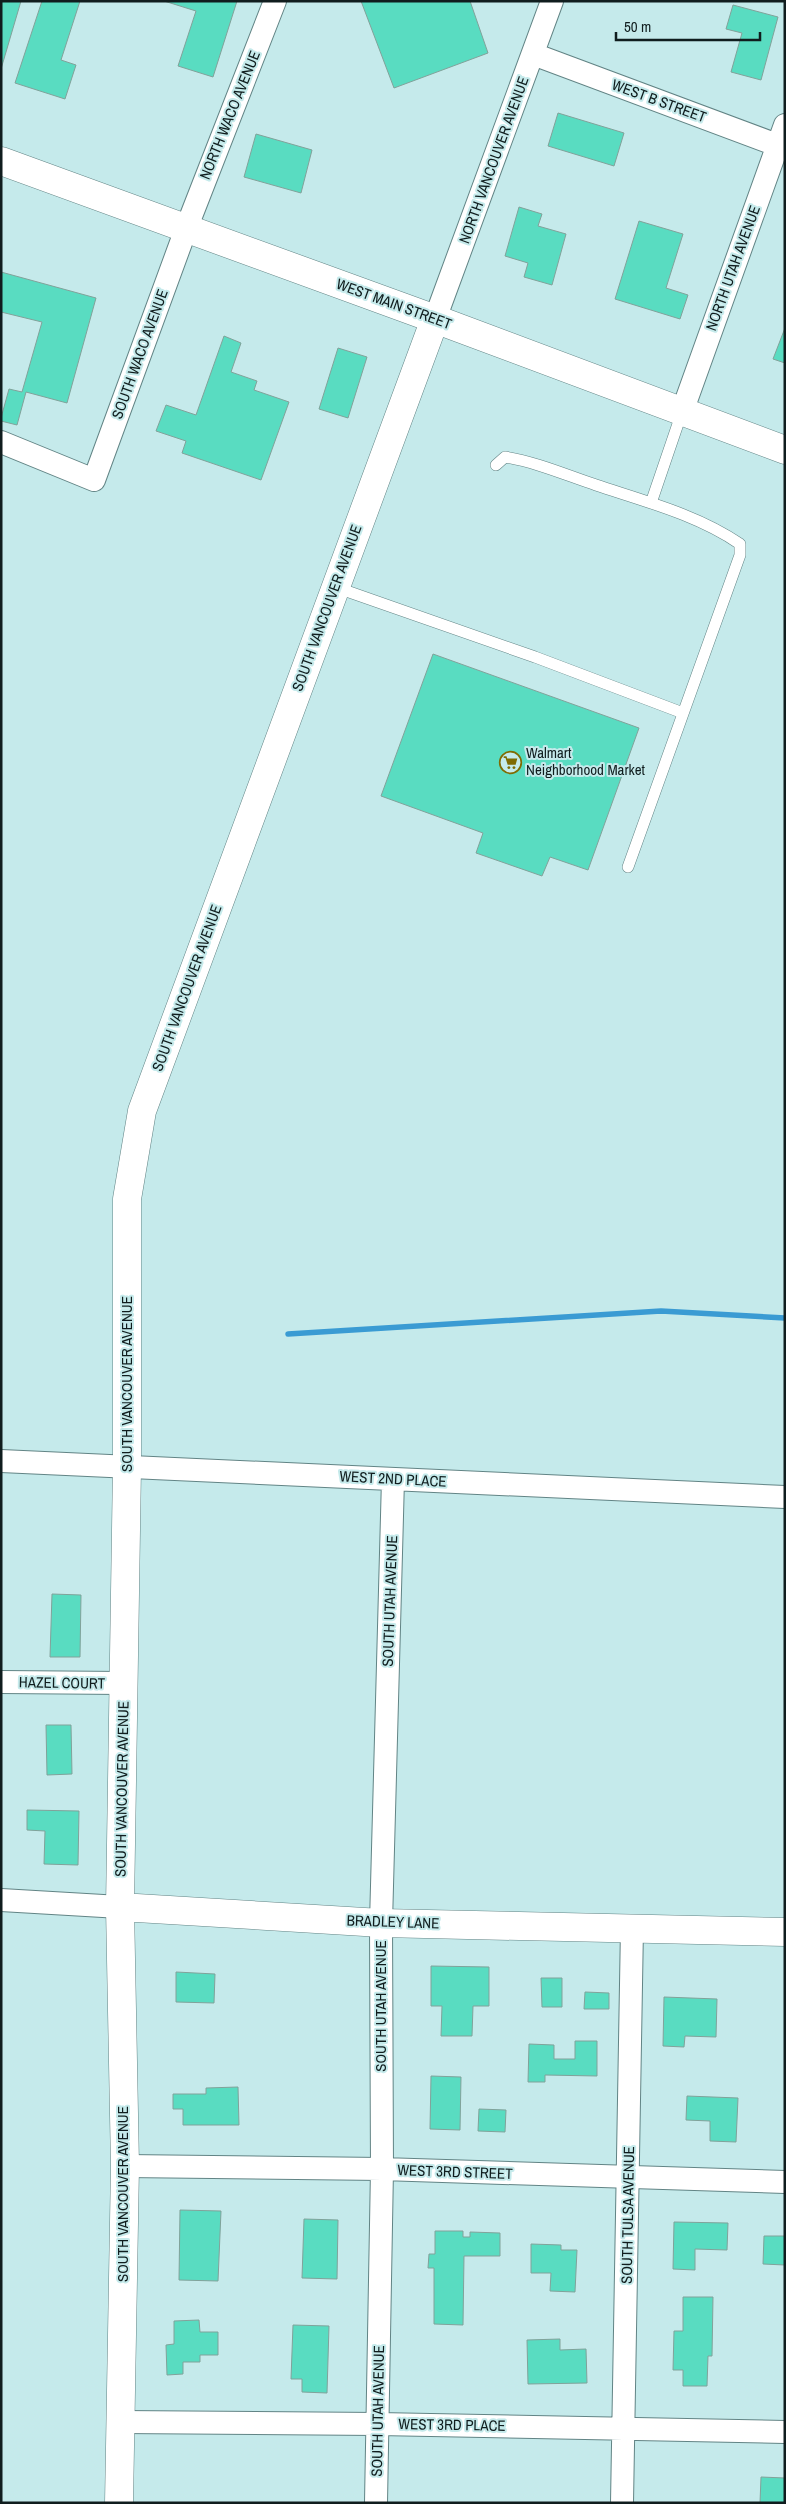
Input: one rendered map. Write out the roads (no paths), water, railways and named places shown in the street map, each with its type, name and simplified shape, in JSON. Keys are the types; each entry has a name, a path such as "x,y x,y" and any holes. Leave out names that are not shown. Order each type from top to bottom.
{"street":[{"name":"NORTH WACO AVENUE","path":"186,229 275,1"},
{"name":"NORTH VANCOUVER AVENUE","path":"435,319 552,1"},
{"name":"WEST B STREET","path":"533,54 782,139"},
{"name":"NORTH UTAH AVENUE","path":"682,412 782,139"},
{"name":"WEST MAIN STREET","path":"1,161 435,319 785,450"},
{"name":"SOUTH WACO AVENUE","path":"1,442 94,480 186,229"},
{"name":"SOUTH VANCOUVER AVENUE","path":"119,2503 125,2166 120,1907 127,1467 127,1199 142,1111 435,319"},
{"name":"WEST 2ND PLACE","path":"1,1461 785,1497"},
{"name":"SOUTH UTAH AVENUE","path":"376,2503 382,2169 381,1923 393,1479"},
{"name":"HAZEL COURT","path":"1,1682 124,1683"},
{"name":"BRADLEY LANE","path":"1,1900 381,1923 632,1927 785,1932"},
{"name":"SOUTH TULSA AVENUE","path":"622,2503 632,1927"},
{"name":"WEST 3RD STREET","path":"125,2166 382,2169 785,2182"},
{"name":"WEST 3RD PLACE","path":"120,2422 378,2424 785,2432"}],"lane":[{"path":"651,504 682,412"},
{"path":"496,465 505,457 519,459 651,504 721,531 740,544 740,555 628,867"},
{"path":"335,587 544,660 684,713"}],"waterway":[{"path":"288,1334 661,1311 785,1318"}],"place":[{"name":"Walmart Neighborhood Market","path":"510,762"}]}
